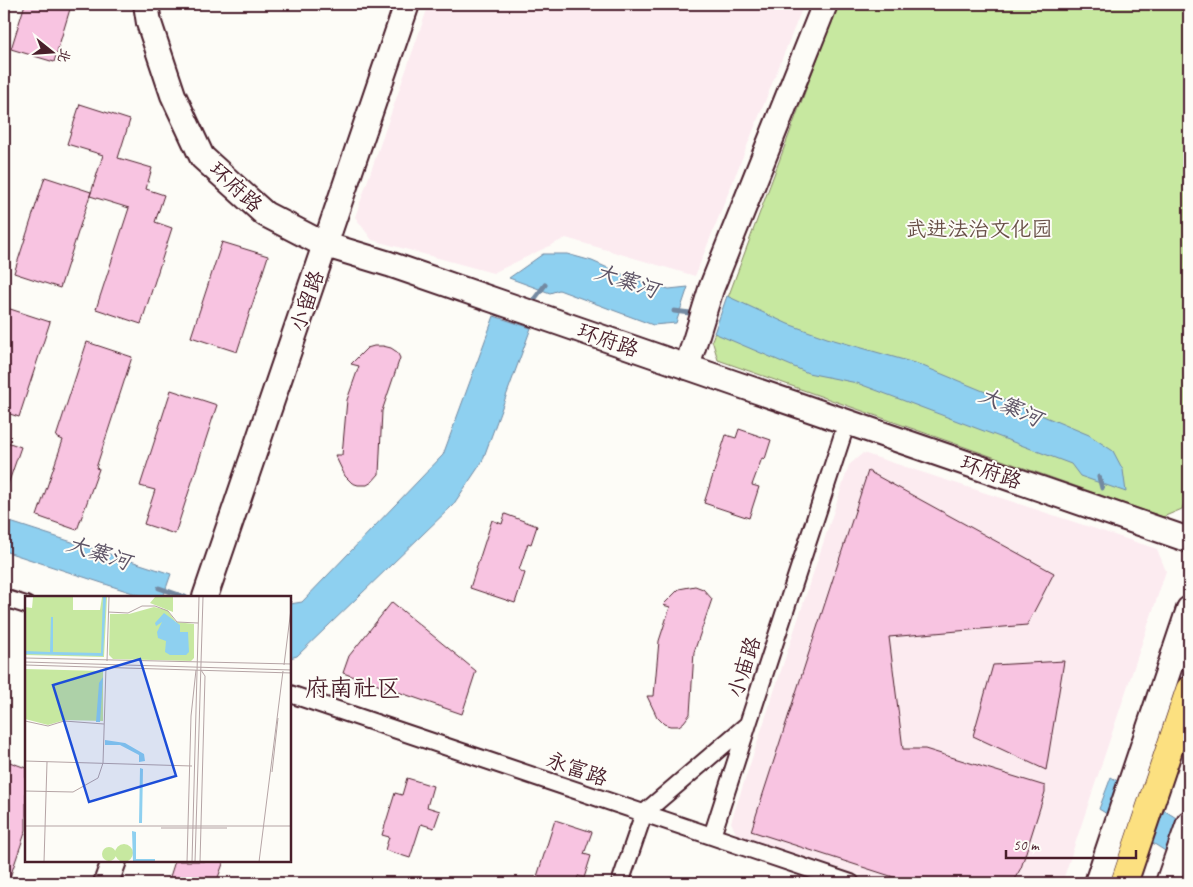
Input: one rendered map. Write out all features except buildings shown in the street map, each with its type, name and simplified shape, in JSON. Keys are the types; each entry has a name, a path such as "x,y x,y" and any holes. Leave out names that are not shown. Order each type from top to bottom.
{"main road":[{"path":"1124,883 1145,846 1162,796 1189,690"},
{"path":"1162,796 1189,738"},
{"path":"1140,883 1145,846"}],"street":[{"name":"环府路","path":"146,4 149,23 173,95 202,157 264,214 326,245 389,264 1189,540"},
{"name":"小留路","path":"206,594 407,4"},
{"path":"687,367 711,289 825,4"},
{"name":"小庙路","path":"644,813 748,724 847,422"},
{"path":"4,598 25,605"},
{"path":"1097,883 1189,609"},
{"name":"永富路","path":"291,694 851,883"},
{"path":"712,836 748,724"},
{"path":"620,883 644,813"},
{"path":"1171,875 1189,823"},
{"path":"106,883 114,862"}],"shaded area":[{"path":"429,4 804,4 695,276 566,238 493,273 372,240 355,217"},
{"path":"863,453 1157,549 1166,571 1062,883 883,883 736,834 731,822 849,465"}],"green space":[{"name":"武进法治文化园","path":"838,4 1189,4 1189,488 1182,509 1163,517 718,360 712,340"}],"water":[{"path":"543,254 567,254 592,261 633,279 669,289 688,287 676,323 653,325 559,290 550,293 509,278"},
{"path":"727,296 788,324 827,338 918,364 1089,435 1113,451 1123,470 1126,492 1080,476 1071,464 857,383 808,373 714,333"},
{"path":"494,316 531,328 482,462 453,505 297,656 291,658 291,604 302,602 443,455"},
{"path":"4,520 171,574 163,596 142,596 4,551"},
{"path":"1111,777 1189,826 1189,866 1099,809"}],"waterway":[{"name":"大寨河","path":"529,306 545,285"},
{"name":"大寨河","path":"674,311 698,314"},
{"name":"大寨河","path":"1099,477 1102,488"},
{"name":"大寨河","path":"159,588 182,596"}],"district":[{"name":"府南社区","path":"353,688"}]}
